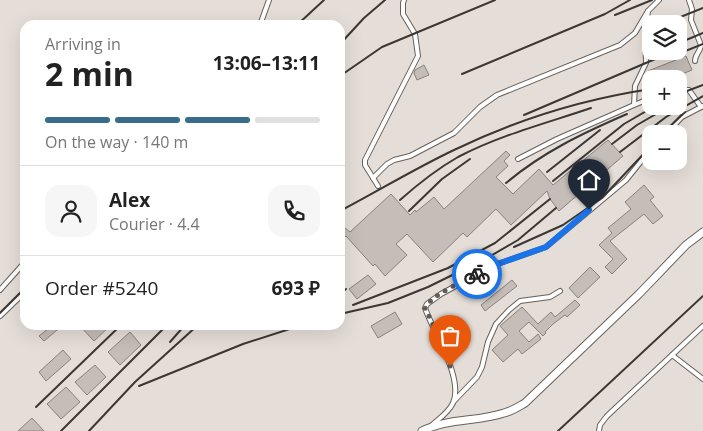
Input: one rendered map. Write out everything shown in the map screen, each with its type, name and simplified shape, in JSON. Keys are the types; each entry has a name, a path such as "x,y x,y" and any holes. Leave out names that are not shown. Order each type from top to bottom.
{"street":[{"path":"422,431 449,422 502,414 526,403 639,294 686,245 703,232"}],"lane":[{"path":"262,20 269,0"},
{"path":"378,186 365,160 418,56 415,34 404,14 404,0"},
{"path":"373,178 387,164 394,160 410,156 454,133 480,107 497,95 620,46 634,33 648,11 659,0"},
{"path":"689,0 692,9 691,20 701,45 695,61"},
{"path":"634,105 635,86 646,63 645,35 648,11"},
{"path":"674,125 682,117 702,107 687,90"},
{"path":"518,159 557,139 642,102"},
{"path":"454,401 455,389 450,366 442,344 427,314 425,308 427,304 441,294 492,266 546,247 626,180 642,160"},
{"path":"0,290 20,268"},
{"path":"431,427 448,411 454,401 477,377 496,324 509,310 520,302 550,297 560,291"},
{"path":"0,316 20,297"},
{"path":"599,431 600,425 607,416 703,326"},
{"path":"672,355 703,380"}],"building":[{"path":"687,58 692,70 687,72 687,70 651,70 676,60 687,60"},
{"path":"424,65 429,75 417,80 414,73 415,70"},
{"path":"608,140 623,156 559,211 550,199 547,191 511,225 496,209 467,237 463,233 433,262 407,234 396,244 407,255 385,276 375,264 373,266 345,237 345,228 350,232 391,194 410,215 434,197 444,209 506,151 510,155 504,161 508,166 496,177 513,194 539,169 553,185"},
{"path":"644,185 654,197 650,200 663,216 653,224 644,214 610,241 627,259 612,274 605,267 613,259 599,245 612,233 608,228 631,209 625,202"},
{"path":"590,267 600,277 578,298 569,288"},
{"path":"368,275 376,284 357,299 349,289"},
{"path":"512,280 517,286 485,311 481,305"},
{"path":"575,300 580,305 567,317 565,315 553,324 543,336 529,322 519,331 529,342 538,334 541,339 522,354 518,349 503,362 492,350 508,335 500,326 522,307 538,324 551,312 555,317"},
{"path":"395,312 402,324 378,338 371,326"},
{"path":"47,330 57,330 44,341 39,336"},
{"path":"84,330 106,330 94,341"},
{"path":"130,332 141,345 120,365 108,352"},
{"path":"63,350 71,359 46,381 39,372"},
{"path":"95,365 106,377 87,395 75,382"},
{"path":"66,387 80,402 61,419 47,404"},
{"path":"32,418 44,431 18,431"}],"railway":[{"path":"302,20 324,0"},
{"path":"345,39 364,18 385,0"},
{"path":"345,73 382,47 495,0"},
{"path":"462,74 605,14 630,0"},
{"path":"615,15 652,0"},
{"path":"686,15 703,8"},
{"path":"687,40 703,33"},
{"path":"687,50 703,44"},
{"path":"524,115 653,60"},
{"path":"687,91 703,85"},
{"path":"345,208 440,157 502,129 576,105 642,90"},
{"path":"620,152 666,117 703,96"},
{"path":"400,200 443,167 474,149 591,108"},
{"path":"506,183 534,162 564,144 627,114"},
{"path":"553,181 624,124 642,114"},
{"path":"612,144 637,125 654,115"},
{"path":"671,125 682,115"},
{"path":"547,172 600,130"},
{"path":"514,247 563,225 602,198 642,156"},
{"path":"409,211 442,179 470,159"},
{"path":"353,305 448,268 495,243 550,199"},
{"path":"345,313 388,303 428,287 487,258 518,240 556,208"},
{"path":"0,313 20,293"},
{"path":"558,431 703,296"},
{"path":"36,407 116,330"},
{"path":"61,431 162,330"},
{"path":"170,342 181,330"},
{"path":"89,431 135,382 192,330"},
{"path":"139,386 243,344 286,330"}],"way so far":[{"path":"450,366 425,308 427,304 441,294 477,274"}],"route":[{"path":"477,274 492,266 546,247 589,210"}]}
